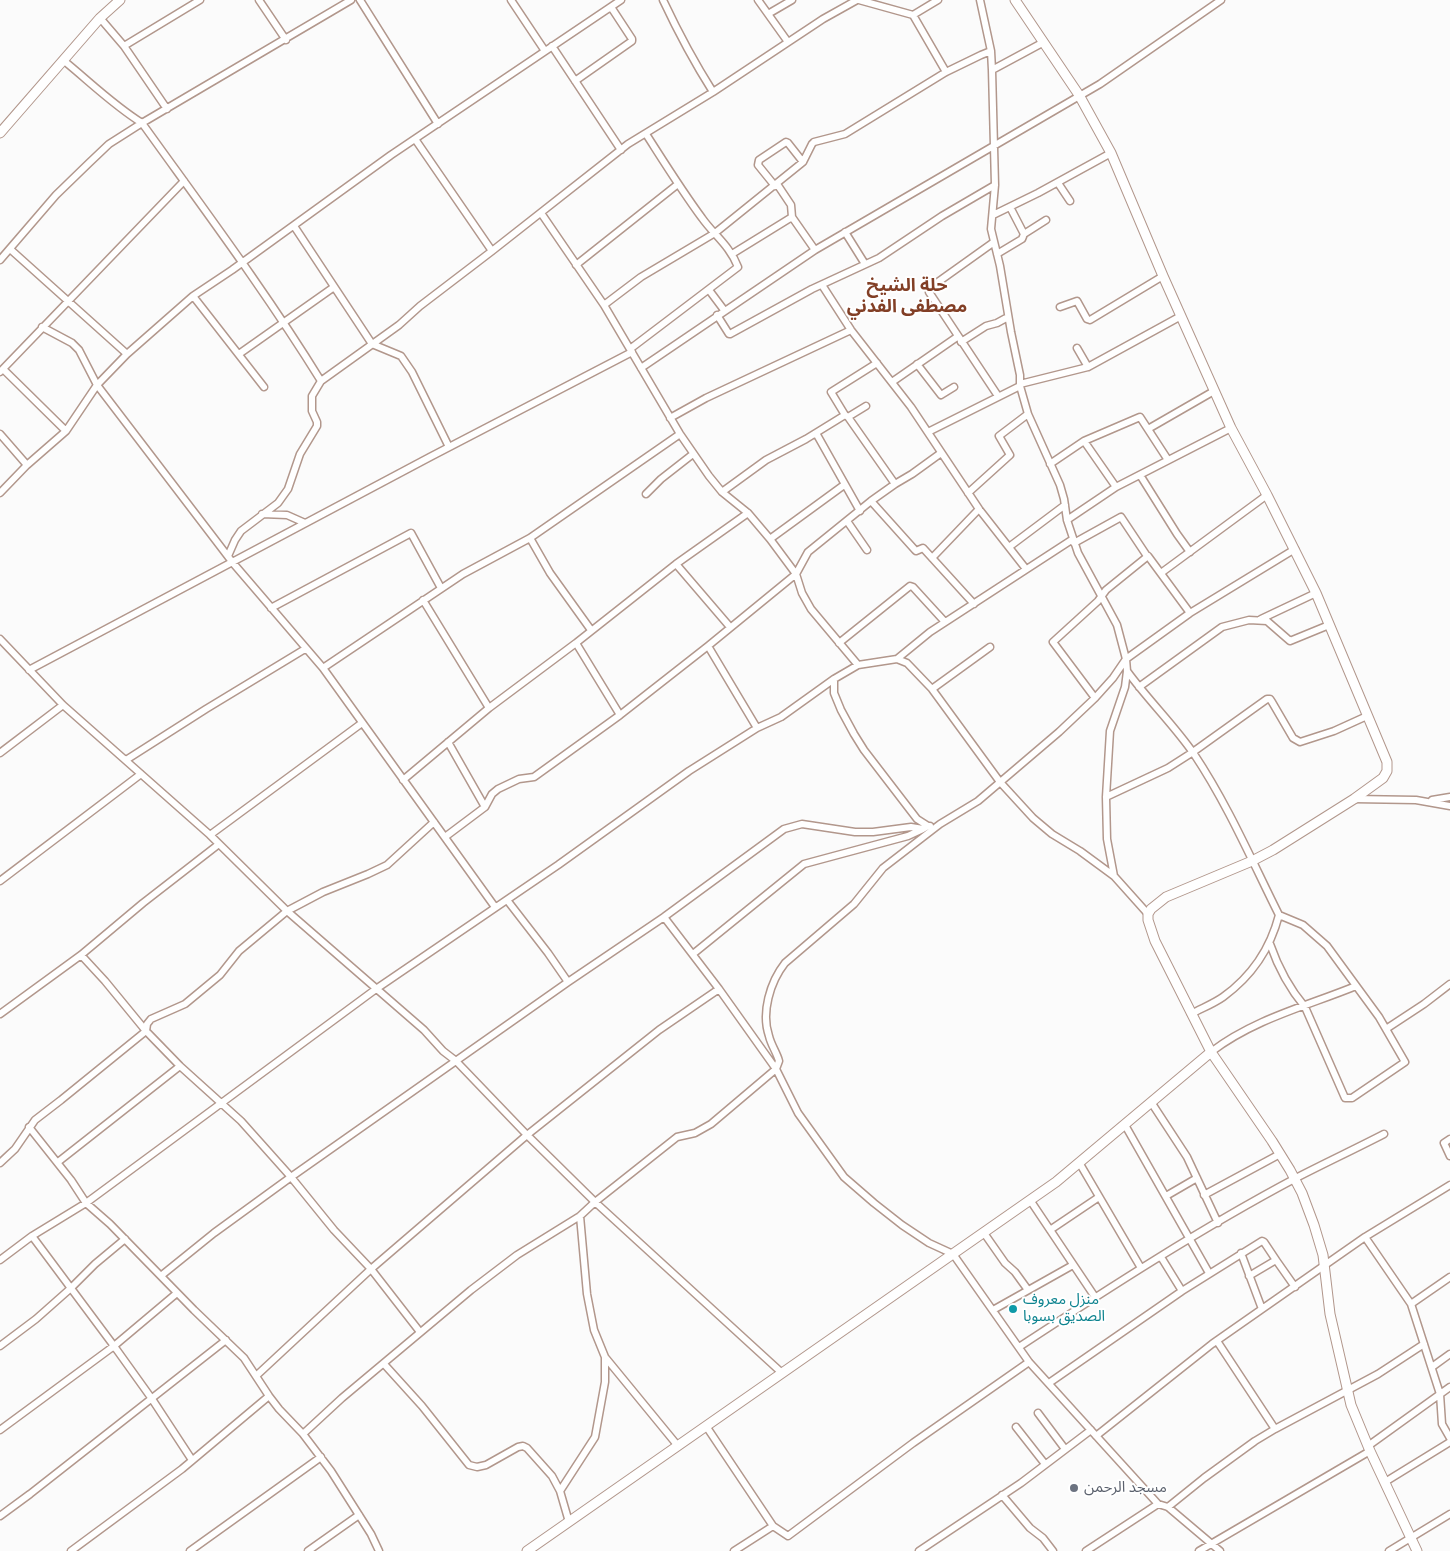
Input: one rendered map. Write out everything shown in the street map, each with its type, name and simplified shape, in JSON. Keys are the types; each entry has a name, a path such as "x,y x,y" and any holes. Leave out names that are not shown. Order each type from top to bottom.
{"street":[{"path":"0,133 100,18 120,0"},
{"path":"124,46 200,0"},
{"path":"259,0 286,40"},
{"path":"1,256 10,249 56,195 109,144 351,0"},
{"path":"360,0 438,124"},
{"path":"511,0 545,51"},
{"path":"0,493 27,465 66,431 96,385 127,354 193,296 415,139 621,0"},
{"path":"663,0 695,65 713,92"},
{"path":"758,0 788,42"},
{"path":"768,14 792,0"},
{"path":"228,556 241,531 278,503 288,489 300,454 317,426 312,411 312,396 321,381 372,344 620,150 713,92 823,19 858,0 913,15 946,72"},
{"path":"913,15 938,0"},
{"path":"980,0 991,51 992,70 995,185 991,229 1020,375 1020,385 1028,414 1060,485 1067,520 1074,541 1117,625 1126,659 1125,686 1110,731 1106,797 1107,839 1114,876"},
{"path":"1015,0 1079,95 1111,153 1214,391 1231,428 1316,593 1385,756 1387,771 1384,778 1354,799 1298,835 1252,861 1174,892 1158,902 1148,914 1148,920 1152,934 1211,1052 1295,1179 1314,1225 1325,1266 1330,1314 1347,1391 1369,1448 1417,1551"},
{"path":"640,368 815,250 1100,84 1221,0"},
{"path":"575,82 632,41 611,7"},
{"path":"100,18 124,46 167,109"},
{"path":"992,70 1044,42"},
{"path":"552,46 620,150"},
{"path":"604,305 641,277 715,233 804,162 814,142 845,134 946,72 991,51"},
{"path":"63,60 89,80 123,111 142,123 242,262 321,381"},
{"path":"29,670 631,351 738,267 732,254 709,228 646,134"},
{"path":"415,139 492,251"},
{"path":"804,162 786,142 759,160 758,165 791,206 792,217 815,250"},
{"path":"992,215 1058,183 1111,153"},
{"path":"66,431 2,371 42,327 184,181"},
{"path":"1058,183 1070,202"},
{"path":"576,265 678,184"},
{"path":"717,315 728,334 730,334 822,285 879,258 942,216 995,185"},
{"path":"1010,207 1024,234"},
{"path":"541,213 604,305 693,454 722,492 748,513 770,539 796,574 802,593 811,609 858,665"},
{"path":"732,254 792,217"},
{"path":"996,254 1022,239 1024,234 1046,220"},
{"path":"294,226 372,344 401,356 412,372 449,447"},
{"path":"845,232 866,264"},
{"path":"994,242 929,291 929,295 998,396"},
{"path":"10,249 127,354"},
{"path":"1060,307 1077,301 1087,319 1090,320 1163,276"},
{"path":"822,285 851,330 928,432 979,510 1026,569"},
{"path":"239,354 334,286"},
{"path":"709,290 724,310"},
{"path":"193,296 264,387"},
{"path":"928,432 1020,385 1088,367 1181,316"},
{"path":"892,382 917,364 959,339 1008,317"},
{"path":"42,327 72,343 79,350 96,385 233,563 323,668 495,907"},
{"path":"670,418 706,398 851,330"},
{"path":"1077,348 1088,367"},
{"path":"876,363 831,392 895,484"},
{"path":"917,364 940,395 954,387"},
{"path":"1148,429 1214,391"},
{"path":"722,492 766,460 866,406"},
{"path":"968,493 1010,455 999,436 1028,414"},
{"path":"1050,464 1084,441 1140,417 1168,460"},
{"path":"1067,520 1116,487 1231,428"},
{"path":"816,433 860,511"},
{"path":"0,434 27,465"},
{"path":"323,668 463,574 530,538 680,434"},
{"path":"1084,441 1116,487"},
{"path":"445,837 485,807 492,794 498,788 519,779 534,776 620,715 796,574 808,552 871,501 941,453"},
{"path":"646,494 661,479 693,454"},
{"path":"1140,475 1176,534 1190,552"},
{"path":"770,539 844,485"},
{"path":"1161,573 1267,495"},
{"path":"871,501 890,519 914,550 922,548 974,604"},
{"path":"1010,547 1065,505"},
{"path":"932,558 979,510"},
{"path":"403,780 489,708 576,643 676,564 748,513"},
{"path":"262,514 287,515 305,523"},
{"path":"0,1260 32,1236 86,1204 376,989 507,900 689,770 757,728 781,717 834,679 858,665 897,658 945,622 1026,569 1074,541 1121,517 1147,556 1150,556 1190,613"},
{"path":"847,521 867,550"},
{"path":"271,608 409,534 412,534 441,588"},
{"path":"530,538 550,573 591,630"},
{"path":"303,1434 342,1398 471,1290 517,1255 580,1216 677,1137 704,1129 712,1124 776,1069 779,1061 768,1035 766,1008 769,994 778,972 785,963 854,904 884,868 940,824 964,811 1000,782 1094,698 1113,678 1126,659 1190,613 1295,549"},
{"path":"1094,698 1053,642 1147,556"},
{"path":"676,564 730,627"},
{"path":"839,643 910,586 945,622"},
{"path":"1139,687 1222,627 1260,620 1316,593"},
{"path":"423,600 489,708"},
{"path":"1260,620 1271,623 1286,640 1290,641 1330,625"},
{"path":"0,639 63,705 210,835 287,911 418,1025 595,1202 782,1373"},
{"path":"576,643 620,715"},
{"path":"708,646 757,728"},
{"path":"932,689 990,647"},
{"path":"126,760 306,649"},
{"path":"897,658 915,670 932,689 1000,782 1033,818 1052,834 1080,851 1114,876 1148,914"},
{"path":"1127,671 1193,752 1224,804 1279,915 1303,925 1327,946 1386,1029 1405,1062 1349,1099 1342,1095 1305,1007 1297,998 1281,972 1270,944"},
{"path":"834,679 834,693 841,710 864,750 925,827"},
{"path":"1106,797 1168,768 1268,699 1272,702 1294,738 1300,742 1334,731 1367,716"},
{"path":"0,753 63,705"},
{"path":"210,835 362,723"},
{"path":"448,742 485,807"},
{"path":"0,881 141,774"},
{"path":"1426,801 1450,797"},
{"path":"1354,799 1426,801 1450,806"},
{"path":"146,1030 146,1024 151,1019 186,1004 220,974 239,951 287,911 323,892 368,874 386,864 434,822"},
{"path":"162,1275 214,1233 291,1177 568,982 664,917 784,829 802,824 856,832 874,832 940,824"},
{"path":"693,954 804,864 908,836 925,827"},
{"path":"0,1014 81,955 143,903 219,844"},
{"path":"507,900 568,982"},
{"path":"1191,1014 1235,988 1260,960 1270,944 1279,915"},
{"path":"664,917 719,989 776,1069 798,1113 844,1177 902,1225 929,1243 953,1254 1028,1362 1158,1504 1168,1507 1220,1551"},
{"path":"81,955 180,1066 241,1121 291,1177 334,1230 371,1268 420,1332"},
{"path":"1386,1029 1450,984"},
{"path":"531,1550 1080,1164 1224,1042 1264,1021 1356,986"},
{"path":"256,1376 371,1268 527,1135 659,1030 719,989"},
{"path":"0,1164 15,1150 34,1120 146,1030"},
{"path":"58,1162 180,1066"},
{"path":"1151,1102 1187,1157 1218,1223"},
{"path":"1125,1125 1209,1273"},
{"path":"29,1126 42,1145 58,1162 86,1204 99,1213 244,1358 268,1396 321,1457 359,1515 379,1551"},
{"path":"1019,1347 1095,1296 1190,1239 1295,1179 1384,1134"},
{"path":"1450,1139 1444,1144 1450,1156"},
{"path":"1204,1195 1280,1154"},
{"path":"1080,1164 1141,1268"},
{"path":"1166,1196 1197,1178"},
{"path":"1096,1436 1217,1341 1262,1309 1365,1237 1450,1185"},
{"path":"1050,1230 1099,1197"},
{"path":"1030,1200 1095,1296"},
{"path":"580,1216 587,1294 594,1330 605,1357 678,1446"},
{"path":"984,1233 1005,1263 1015,1272 1028,1290"},
{"path":"32,1236 152,1399 192,1460"},
{"path":"1365,1237 1411,1304 1440,1394 1442,1424 1450,1440 1385,1482"},
{"path":"0,1346 36,1319 125,1239"},
{"path":"1049,1383 1182,1290 1240,1253 1263,1241 1295,1287"},
{"path":"1240,1253 1262,1309"},
{"path":"1161,1256 1182,1290"},
{"path":"1249,1276 1276,1260"},
{"path":"993,1310 1073,1265"},
{"path":"1411,1304 1450,1277"},
{"path":"0,1430 114,1346 177,1293"},
{"path":"0,1516 226,1340"},
{"path":"1217,1341 1275,1429"},
{"path":"1168,1507 1224,1463 1275,1429 1383,1371 1424,1344"},
{"path":"1432,1367 1450,1354"},
{"path":"560,1491 595,1437 605,1382 605,1357"},
{"path":"706,1426 773,1526 788,1536 913,1443 1028,1362"},
{"path":"384,1364 422,1406 468,1465 477,1467 518,1447 526,1448 552,1476 560,1491 569,1522"},
{"path":"1199,1551 1369,1448 1450,1387"},
{"path":"75,1550 192,1460 268,1396"},
{"path":"1038,1414 1065,1449"},
{"path":"1016,1427 1045,1464"},
{"path":"919,1551 1002,1495 1090,1430"},
{"path":"190,1551 321,1457"},
{"path":"1002,1495 1030,1528 1043,1538 1053,1551"},
{"path":"1086,1551 1158,1504"},
{"path":"1389,1551 1450,1514"},
{"path":"308,1551 359,1515"},
{"path":"734,1551 773,1526"}],"place":[{"name":"منزل معروف الصديق بسوبا","path":"1013,1309"},
{"name":"مسجد الرحمن","path":"1074,1488"}],"district":[{"name":"حلة الشيخ مصطفى الفدني","path":"907,296"}]}
